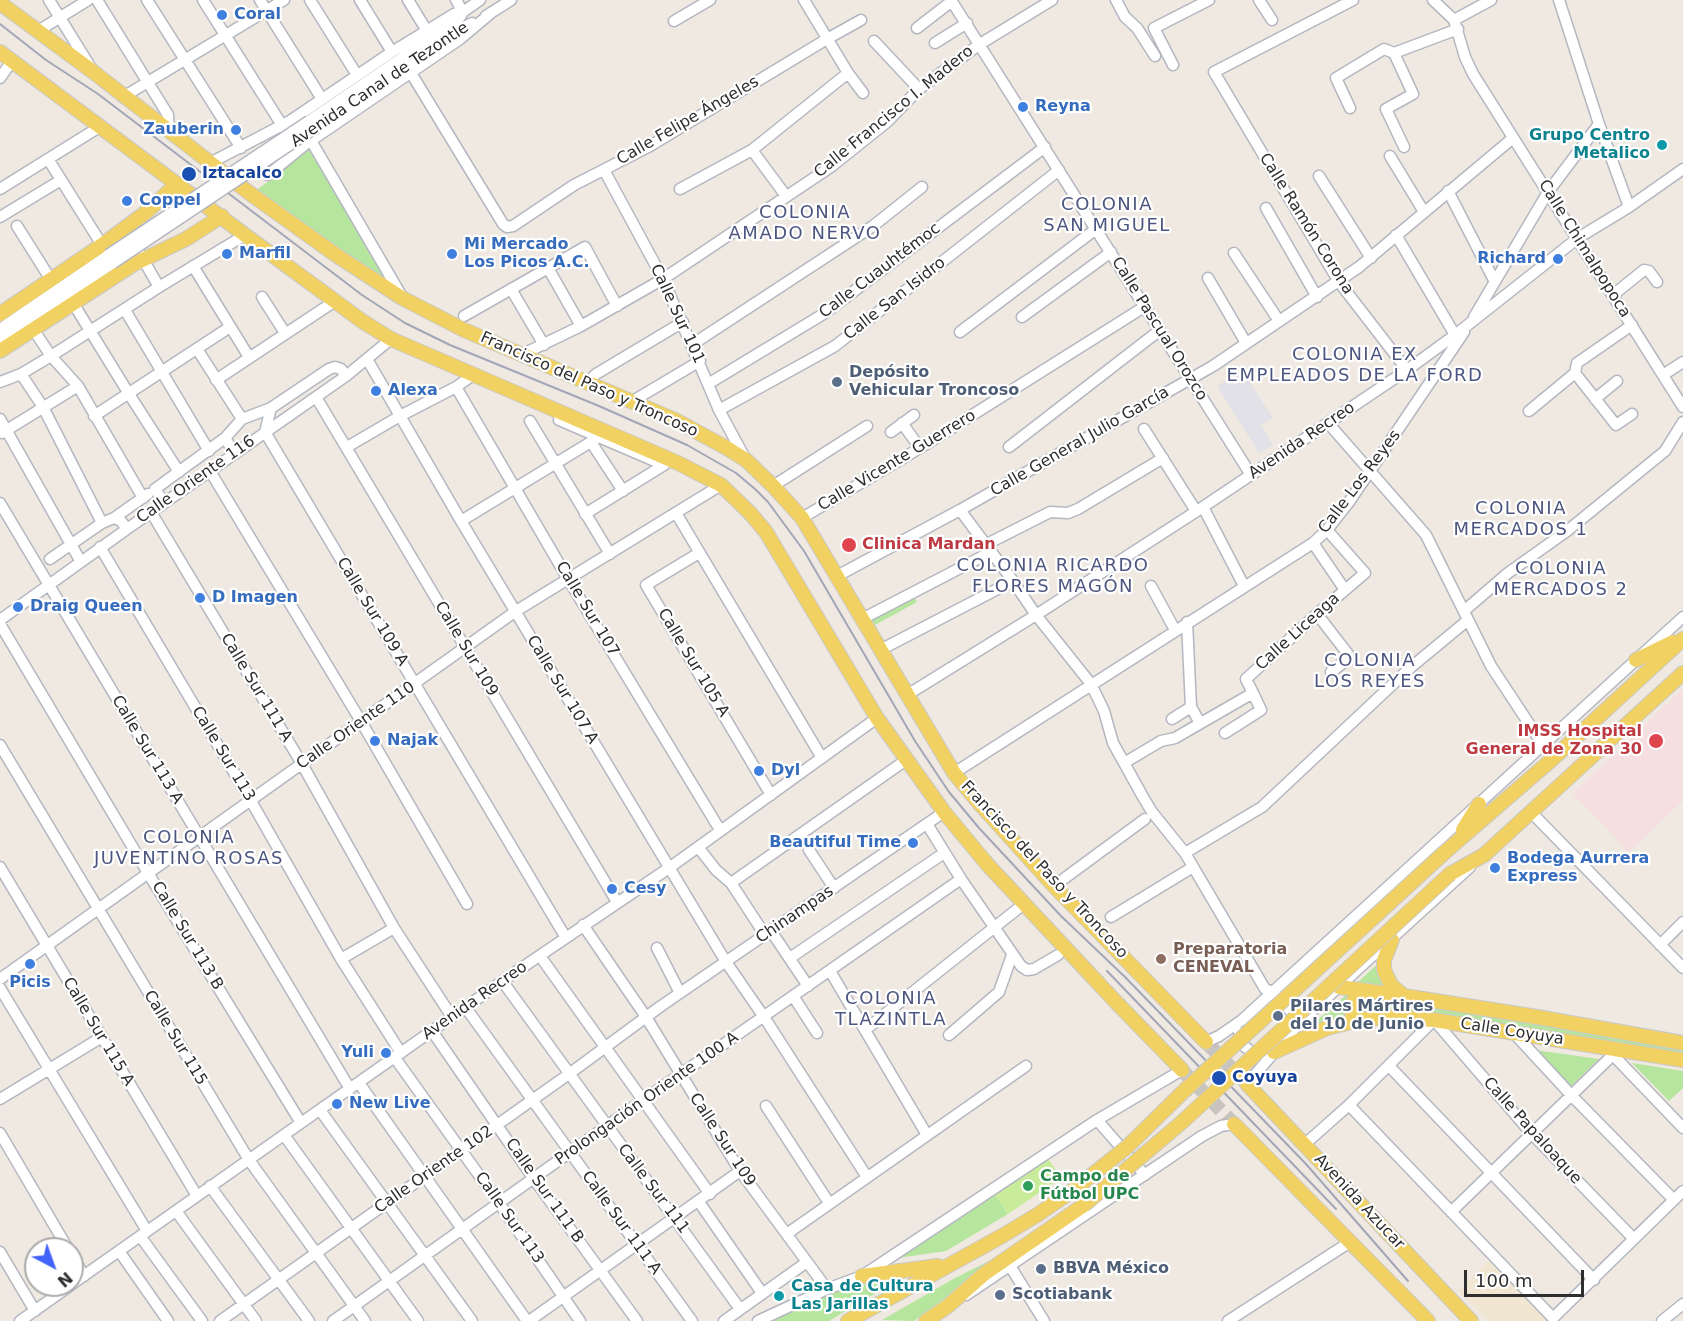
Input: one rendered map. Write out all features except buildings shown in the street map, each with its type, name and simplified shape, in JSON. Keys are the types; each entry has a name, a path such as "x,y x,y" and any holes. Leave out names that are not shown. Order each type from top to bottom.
{"main road":[{"name":"Francisco del Paso y Troncoso","path":"0,3 212,162 248,192 336,255 402,298 464,330 675,420 746,460 802,518 954,773 1054,886 1206,1042"},
{"name":"Francisco del Paso y Troncoso","path":"0,52 245,235 390,339 560,412 635,448 678,463 721,485 766,532 878,718 944,812 987,864 1182,1070"},
{"name":"Avenida Canal de Tezontle","path":"0,314 51,280 112,246 177,184"},
{"path":"0,351 139,261 186,238 222,216"},
{"path":"112,246 125,247 132,257 139,261"},
{"path":"1636,660 1683,638"},
{"path":"848,1321 1029,1220 1072,1191 1126,1146 1450,847 1549,762 1683,638"},
{"path":"926,1321 948,1306 984,1274 1084,1205 1197,1109 1450,874 1484,855 1683,673"},
{"path":"1450,847 1479,804"},
{"path":"1392,940 1384,960 1384,970 1391,985 1404,996"},
{"name":"Calle Coyuya","path":"1339,987 1683,1043"},
{"path":"1359,1020 1351,1011 1350,1006 1359,994 1370,991"},
{"name":"Calle Coyuya","path":"1274,1052 1327,1028 1359,1020 1386,1017 1434,1020 1513,1032 1616,1052 1683,1060"},
{"name":"Avenida Azucar","path":"1247,1084 1471,1321"},
{"name":"Avenida Azucar","path":"1234,1124 1428,1321"},
{"path":"862,1276 946,1265"}],"street":[{"path":"49,0 92,71"},
{"path":"38,31 88,0"},
{"path":"98,0 168,115 169,130"},
{"path":"147,0 241,148"},
{"path":"203,0 226,36 277,128 286,160"},
{"path":"260,0 322,99"},
{"path":"123,96 284,0"},
{"path":"310,0 357,75"},
{"path":"360,0 392,52"},
{"path":"408,0 427,31"},
{"path":"456,0 463,12"},
{"name":"Avenida Canal de Tezontle","path":"212,162 277,128 392,52 480,0"},
{"name":"Avenida Canal de Tezontle","path":"0,329 112,246 312,124 454,33 511,0"},
{"path":"674,21 710,0"},
{"path":"804,0 826,39 863,93"},
{"name":"Calle Francisco I. Madero","path":"521,355 581,326 663,279 866,140 919,89 980,44 1052,0"},
{"path":"1116,0 1125,17 1137,28 1155,56"},
{"path":"1173,65 1154,28 1209,0"},
{"path":"1259,0 1272,20"},
{"name":"Calle Ramón Corona","path":"1353,0 1214,72 1339,282 1407,370"},
{"path":"1433,0 1456,24"},
{"path":"1394,53 1456,24 1491,0"},
{"path":"1560,0 1599,124 1629,207"},
{"path":"917,28 951,1"},
{"name":"Calle Pascual Orozco","path":"951,1 1251,475"},
{"name":"Avenida Canal de Tezontle","path":"312,124 458,20 463,12"},
{"name":"Avenida Canal de Tezontle","path":"268,176 286,160 460,39 491,13"},
{"name":"Calle Felipe Ángeles","path":"411,74 507,227 517,224 564,191 650,146 861,20"},
{"path":"935,44 966,23"},
{"name":"Calle Chimalpopoca","path":"1456,24 1465,57 1473,74 1683,407"},
{"path":"874,41 919,89"},
{"path":"1350,108 1336,78 1384,49 1394,53 1413,94 1386,109 1404,147"},
{"path":"0,78 12,61"},
{"path":"680,189 752,150 848,73"},
{"name":"Calle Los Reyes","path":"954,773 1312,543 1327,530 1371,472 1469,324 1548,192 1599,124"},
{"path":"0,189 100,126"},
{"path":"277,128 306,146 402,298"},
{"name":"Calle General Julio García","path":"837,576 960,510 1246,344 1371,258 1513,138"},
{"name":"Calle Cuauhtémoc","path":"708,384 825,313 1044,147"},
{"path":"752,150 786,196"},
{"path":"1390,156 1424,212"},
{"path":"48,159 61,180 112,246"},
{"name":"Avenida Recreo","path":"907,695 1200,509 1407,370 1578,238 1629,207 1683,168"},
{"name":"Calle Sur 101","path":"604,170 663,279 693,344 719,410 746,460"},
{"name":"Calle San Isidro","path":"719,410 835,346 1059,170"},
{"path":"1319,176 1371,258"},
{"path":"0,202 3,215 61,180"},
{"path":"693,344 873,226 922,187"},
{"path":"1448,191 1495,282"},
{"path":"1266,208 1317,297"},
{"path":"18,226 51,280"},
{"path":"960,332 1096,229"},
{"path":"0,382 21,374 51,356 245,235"},
{"path":"1396,235 1455,335"},
{"name":"Avenida Canal de Tezontle","path":"0,339 112,246"},
{"path":"464,316 585,247 617,306"},
{"path":"1022,316 1111,252"},
{"path":"1234,253 1279,321"},
{"path":"139,261 159,287"},
{"path":"193,266 249,357"},
{"path":"548,268 581,326"},
{"path":"1613,295 1644,270 1649,271 1657,282"},
{"path":"1209,278 1246,344"},
{"path":"511,289 544,345"},
{"path":"262,297 285,333"},
{"path":"216,380 335,301"},
{"path":"74,303 179,472"},
{"name":"Calle Vicente Guerrero","path":"802,518 920,448 1144,307"},
{"path":"125,310 209,451"},
{"path":"588,382 596,374 683,322"},
{"path":"1529,411 1575,373 1577,363 1632,325"},
{"path":"94,416 230,327"},
{"path":"33,329 51,356 78,386 143,498"},
{"path":"1009,447 1160,330"},
{"name":"Calle Oriente 116","path":"0,622 100,547 346,376 390,339"},
{"path":"197,349 242,419"},
{"name":"Calle Sur 107 A","path":"367,359 461,521 726,962 867,1177"},
{"path":"631,402 700,361"},
{"path":"1663,375 1683,362"},
{"path":"50,559 102,523 114,518 209,451 225,438 242,419 271,408 329,369 335,367 341,369 346,376"},
{"path":"1575,373 1616,425 1632,414"},
{"path":"21,374 43,407 102,523"},
{"path":"347,447 456,387 473,375"},
{"path":"1595,399 1617,381"},
{"path":"3,432 78,386"},
{"name":"Calle Sur 107","path":"456,387 568,579 720,830"},
{"name":"Calle Sur 109","path":"316,397 617,902"},
{"path":"265,432 271,408"},
{"path":"560,412 559,420 595,439 635,448 664,465 585,514"},
{"path":"891,432 914,415"},
{"path":"0,419 3,432 81,562"},
{"path":"530,421 610,554"},
{"path":"1185,853 1262,807 1466,616 1508,573 1567,531 1665,451 1683,422"},
{"path":"902,423 920,448"},
{"path":"1328,423 1426,535 1503,686 1543,745"},
{"path":"773,486 867,426"},
{"path":"1144,429 1200,509 1244,586"},
{"name":"Calle Sur 109 A","path":"265,432 566,938"},
{"path":"225,438 235,454"},
{"path":"461,521 595,439"},
{"path":"595,439 623,491"},
{"path":"862,619 1050,512 1068,513 1078,509 1163,458"},
{"path":"210,471 362,723 467,904"},
{"name":"Calle Oriente 110","path":"0,979 516,612 721,485"},
{"path":"155,489 164,503"},
{"name":"Calle Sur 113 A","path":"0,503 199,838 354,1086 424,1177 528,1321"},
{"path":"960,510 1013,580 1036,615 1091,684 1104,711 1113,743 1152,812 1185,853 1265,989 1273,992 1300,1022"},
{"name":"Calle Sur 111 A","path":"151,512 302,764 394,928 452,1017"},
{"path":"676,513 822,758"},
{"path":"114,518 121,521 127,529"},
{"name":"Calle Liceaga","path":"1124,762 1161,741 1175,738 1253,693 1246,679 1365,573 1327,530"},
{"path":"1312,543 1345,590"},
{"name":"Calle Sur 113","path":"100,547 398,1055 461,1151 580,1321"},
{"name":"Calle Sur 105 A","path":"699,553 646,585 771,795"},
{"path":"880,650 1013,580"},
{"path":"1150,586 1174,630"},
{"path":"1317,614 1348,654 1346,660 1331,672"},
{"path":"1206,1042 1242,1020 1683,617"},
{"name":"Calle Sur 113 B","path":"0,622 148,873 301,1123"},
{"path":"1187,622 1191,707 1200,723"},
{"path":"1225,733 1261,710 1253,693"},
{"path":"1172,719 1191,707"},
{"name":"Avenida Recreo","path":"84,1276 583,925 669,868 878,718"},
{"name":"Calle Sur 115","path":"0,745 249,1160 365,1321"},
{"path":"730,883 906,760"},
{"name":"Chinampas","path":"646,1017 944,812"},
{"path":"1530,812 1683,968"},
{"path":"1054,886 1145,819"},
{"path":"927,824 1012,955 1027,969 1041,966 1058,955"},
{"path":"698,847 790,958 808,986"},
{"path":"809,850 834,888"},
{"path":"790,958 944,853"},
{"path":"1247,1084 1300,1022 1484,855"},
{"name":"Calle Sur 115 A","path":"0,867 197,1196"},
{"path":"1111,916 1193,867"},
{"name":"Prolongación Oriente 100 A","path":"333,1321 642,1101 961,879"},
{"path":"865,1030 1025,903"},
{"path":"1660,945 1683,922"},
{"name":"Calle Sur 109","path":"583,925 646,1017 740,1171 788,1233 827,1289"},
{"path":"340,959 394,928"},
{"path":"657,948 680,993"},
{"path":"949,1035 999,992 1012,955"},
{"path":"540,956 710,1194"},
{"path":"830,971 927,1135"},
{"name":"Calle Sur 111","path":"503,982 740,1309"},
{"path":"0,988 144,1234 202,1321"},
{"path":"793,996 817,1034"},
{"name":"Calle Sur 111 A","path":"466,1008 692,1321"},
{"name":"Calle Oriente 102","path":"220,1321 646,1017"},
{"path":"1242,1020 1239,1034 1245,1047 1257,1053 1274,1052"},
{"path":"1305,1144 1349,1105 1434,1020"},
{"name":"Calle Papaloaque","path":"1434,1020 1532,1134 1634,1239"},
{"name":"Calle Sur 111 B","path":"432,1031 534,1179 637,1321"},
{"path":"1513,1032 1674,1200"},
{"path":"0,1099 102,1037"},
{"path":"1450,1212 1616,1052 1683,1128"},
{"path":"788,1233 1026,1066"},
{"path":"1389,1066 1594,1280"},
{"path":"758,1321 827,1289 862,1276 1097,1120 1182,1070"},
{"path":"1349,1105 1554,1318 1683,1191"},
{"path":"766,1106 829,1203"},
{"path":"320,1110 472,1321"},
{"path":"1097,1120 1145,1176"},
{"path":"948,1306 979,1288 1202,1136 1221,1126 1234,1124"},
{"path":"0,1133 61,1237"},
{"path":"284,1135 418,1321"},
{"path":"528,1321 740,1171"},
{"path":"210,1186 309,1321"},
{"path":"699,1202 762,1293"},
{"path":"176,1211 256,1321"},
{"path":"1228,1321 1350,1242"},
{"path":"119,1251 168,1321"},
{"path":"0,1252 30,1317"},
{"path":"724,1321 807,1262"},
{"path":"1010,1266 1044,1321"},
{"name":"Avenida Recreo","path":"30,1317 56,1297"},
{"path":"1662,1321 1683,1304"}],"shaded area":[{"path":"1242,370 1273,418 1261,425 1273,445 1259,453 1217,386"},
{"name":"IMSS Hospital General de Zona 30","path":"1683,689 1683,801 1629,852 1573,793"},
{"path":"1490,1260 1548,1321 1488,1321 1458,1291"}],"green space":[{"path":"309,150 397,293 253,193"},
{"path":"912,594 917,602 875,625 870,617"},
{"path":"1382,960 1387,987 1357,983"},
{"path":"1345,996 1348,996 1343,1008 1348,1020 1307,1029"},
{"path":"1364,997 1683,1049 1683,1057 1358,1014 1356,1001"},
{"path":"1535,1050 1599,1059 1571,1086"},
{"path":"1632,1063 1683,1071 1683,1088 1669,1101"},
{"name":"Campo de Fútbol UPC","path":"1047,1157 1061,1178 1008,1214 994,1193"},
{"path":"994,1193 1008,1214 946,1251 891,1259"},
{"path":"1005,1253 914,1321 882,1320 955,1278"},
{"path":"904,1276 829,1321 769,1321 857,1283"}],"tunnel":[{"path":"1206,1042 1247,1084"},
{"path":"1182,1070 1234,1124"}],"railway":[{"path":"0,24 46,60 98,94 362,295 405,323 450,345 687,445 736,473 755,489 768,502 804,551 915,741 949,792 979,828 1061,916 1125,977 1306,1164 1408,1281"},
{"path":"1107,971 1336,1209"}],"place":[{"name":"Coral","path":"222,15"},
{"name":"Reyna","path":"1023,107"},
{"name":"Zauberin","path":"236,130"},
{"name":"Grupo Centro Metalico","path":"1662,145"},
{"name":"Iztacalco","path":"189,174"},
{"name":"Coppel","path":"127,201"},
{"name":"Marfil","path":"227,254"},
{"name":"Mi Mercado Los Picos A.C.","path":"452,254"},
{"name":"Richard","path":"1558,259"},
{"name":"Depósito Vehicular Troncoso","path":"837,382"},
{"name":"Alexa","path":"376,391"},
{"name":"Clinica Mardan","path":"849,545"},
{"name":"D Imagen","path":"200,598"},
{"name":"Draig Queen","path":"18,607"},
{"name":"Najak","path":"375,741"},
{"name":"IMSS Hospital General de Zona 30","path":"1656,741"},
{"name":"Dyl","path":"759,771"},
{"name":"Beautiful Time","path":"913,843"},
{"name":"Bodega Aurrera Express","path":"1495,868"},
{"name":"Cesy","path":"612,889"},
{"name":"Preparatoria CENEVAL","path":"1161,959"},
{"name":"Picis","path":"30,964"},
{"name":"Pilares Mártires del 10 de Junio","path":"1278,1016"},
{"name":"Yuli","path":"386,1053"},
{"name":"Coyuya","path":"1219,1078"},
{"name":"New Live","path":"337,1104"},
{"name":"Campo de Fútbol UPC","path":"1028,1186"},
{"name":"BBVA México","path":"1041,1269"},
{"name":"Scotiabank","path":"1000,1295"},
{"name":"Casa de Cultura Las Jarillas","path":"779,1296"}],"district":[{"name":"COLONIA SAN MIGUEL","path":"1107,215"},
{"name":"COLONIA AMADO NERVO","path":"805,223"},
{"name":"COLONIA EX EMPLEADOS DE LA FORD","path":"1355,365"},
{"name":"COLONIA MERCADOS 1","path":"1521,519"},
{"name":"COLONIA RICARDO FLORES MAGÓN","path":"1053,576"},
{"name":"COLONIA MERCADOS 2","path":"1561,579"},
{"name":"COLONIA LOS REYES","path":"1370,671"},
{"name":"COLONIA JUVENTINO ROSAS","path":"189,848"},
{"name":"COLONIA TLAZINTLA","path":"891,1009"}]}
